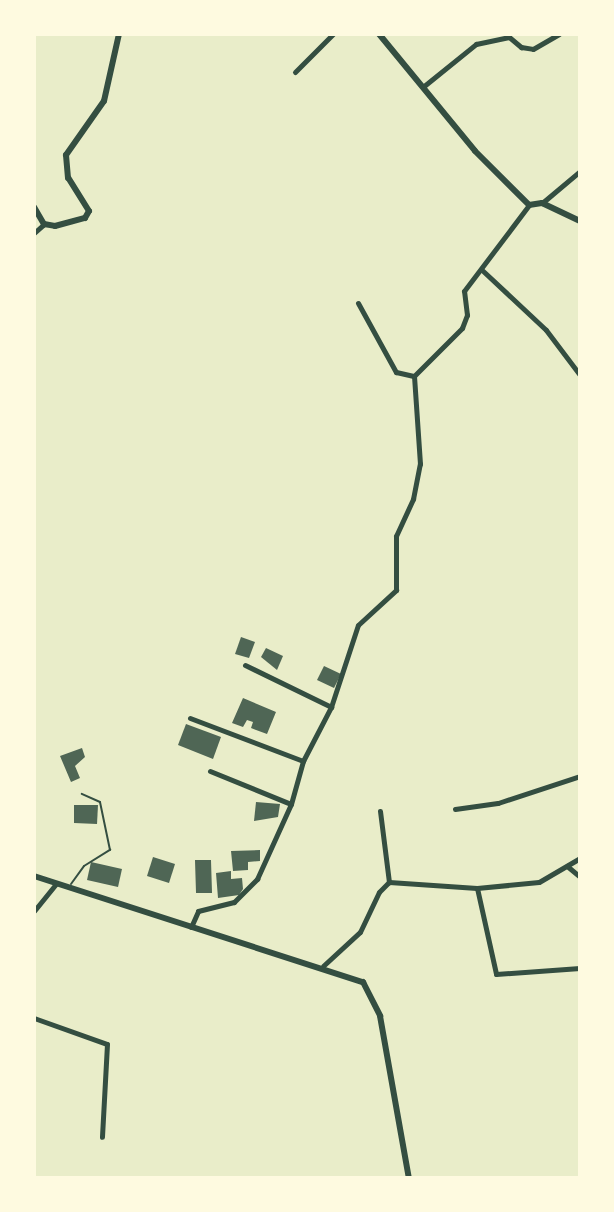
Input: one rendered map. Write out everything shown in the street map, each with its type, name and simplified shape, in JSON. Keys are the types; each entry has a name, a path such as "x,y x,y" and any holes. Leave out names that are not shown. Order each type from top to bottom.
{"street":[{"path":"34,233 44,224 66,226 89,211 68,178 66,155 104,101 119,34"},
{"path":"295,72 333,34"},
{"path":"379,34 475,151 529,205"},
{"path":"424,86 476,44 509,37 521,47 533,49 559,34"},
{"path":"191,927 198,911 234,902 253,885 291,804 303,761 331,707 358,625 396,590 396,536 413,499 420,464 414,376 462,328 467,315 462,298 529,205 542,203 580,171"},
{"path":"542,203 580,221"},
{"path":"34,207 44,224"},
{"path":"482,271 546,330 580,375"},
{"path":"358,303 396,372 414,376"},
{"path":"245,665 331,707"},
{"path":"190,718 303,761"},
{"path":"210,771 291,804"},
{"path":"455,809 498,803 580,776"},
{"path":"380,811 389,882"},
{"path":"323,966 360,932 379,892 389,882 477,888 539,882 580,858"},
{"path":"567,866 580,877"},
{"path":"34,876 323,966 363,982 377,1002 409,1178"},
{"path":"34,911 56,884"},
{"path":"477,888 496,974 580,968"},
{"path":"34,1018 107,1044 102,1137"}],"lane":[{"path":"68,888 84,866 110,850 100,802 82,794"}],"building":[{"path":"241,637 255,642 249,658 235,654"},
{"path":"266,648 283,656 277,670 261,657"},
{"path":"324,666 341,674 334,688 317,680"},
{"path":"243,698 276,712 267,734 251,728 253,722 247,720 243,727 232,723"},
{"path":"186,724 221,737 213,759 178,745"},
{"path":"82,748 85,757 75,766 80,778 71,782 60,756"},
{"path":"256,802 280,804 278,817 254,821"},
{"path":"74,805 98,805 97,824 74,823"},
{"path":"260,850 260,861 248,862 248,870 233,871 231,851"},
{"path":"153,857 175,864 169,883 147,876"},
{"path":"195,860 211,860 212,893 196,893"},
{"path":"91,862 122,869 118,887 87,880"},
{"path":"231,871 231,879 242,878 243,889 239,895 218,898 216,873"}]}
